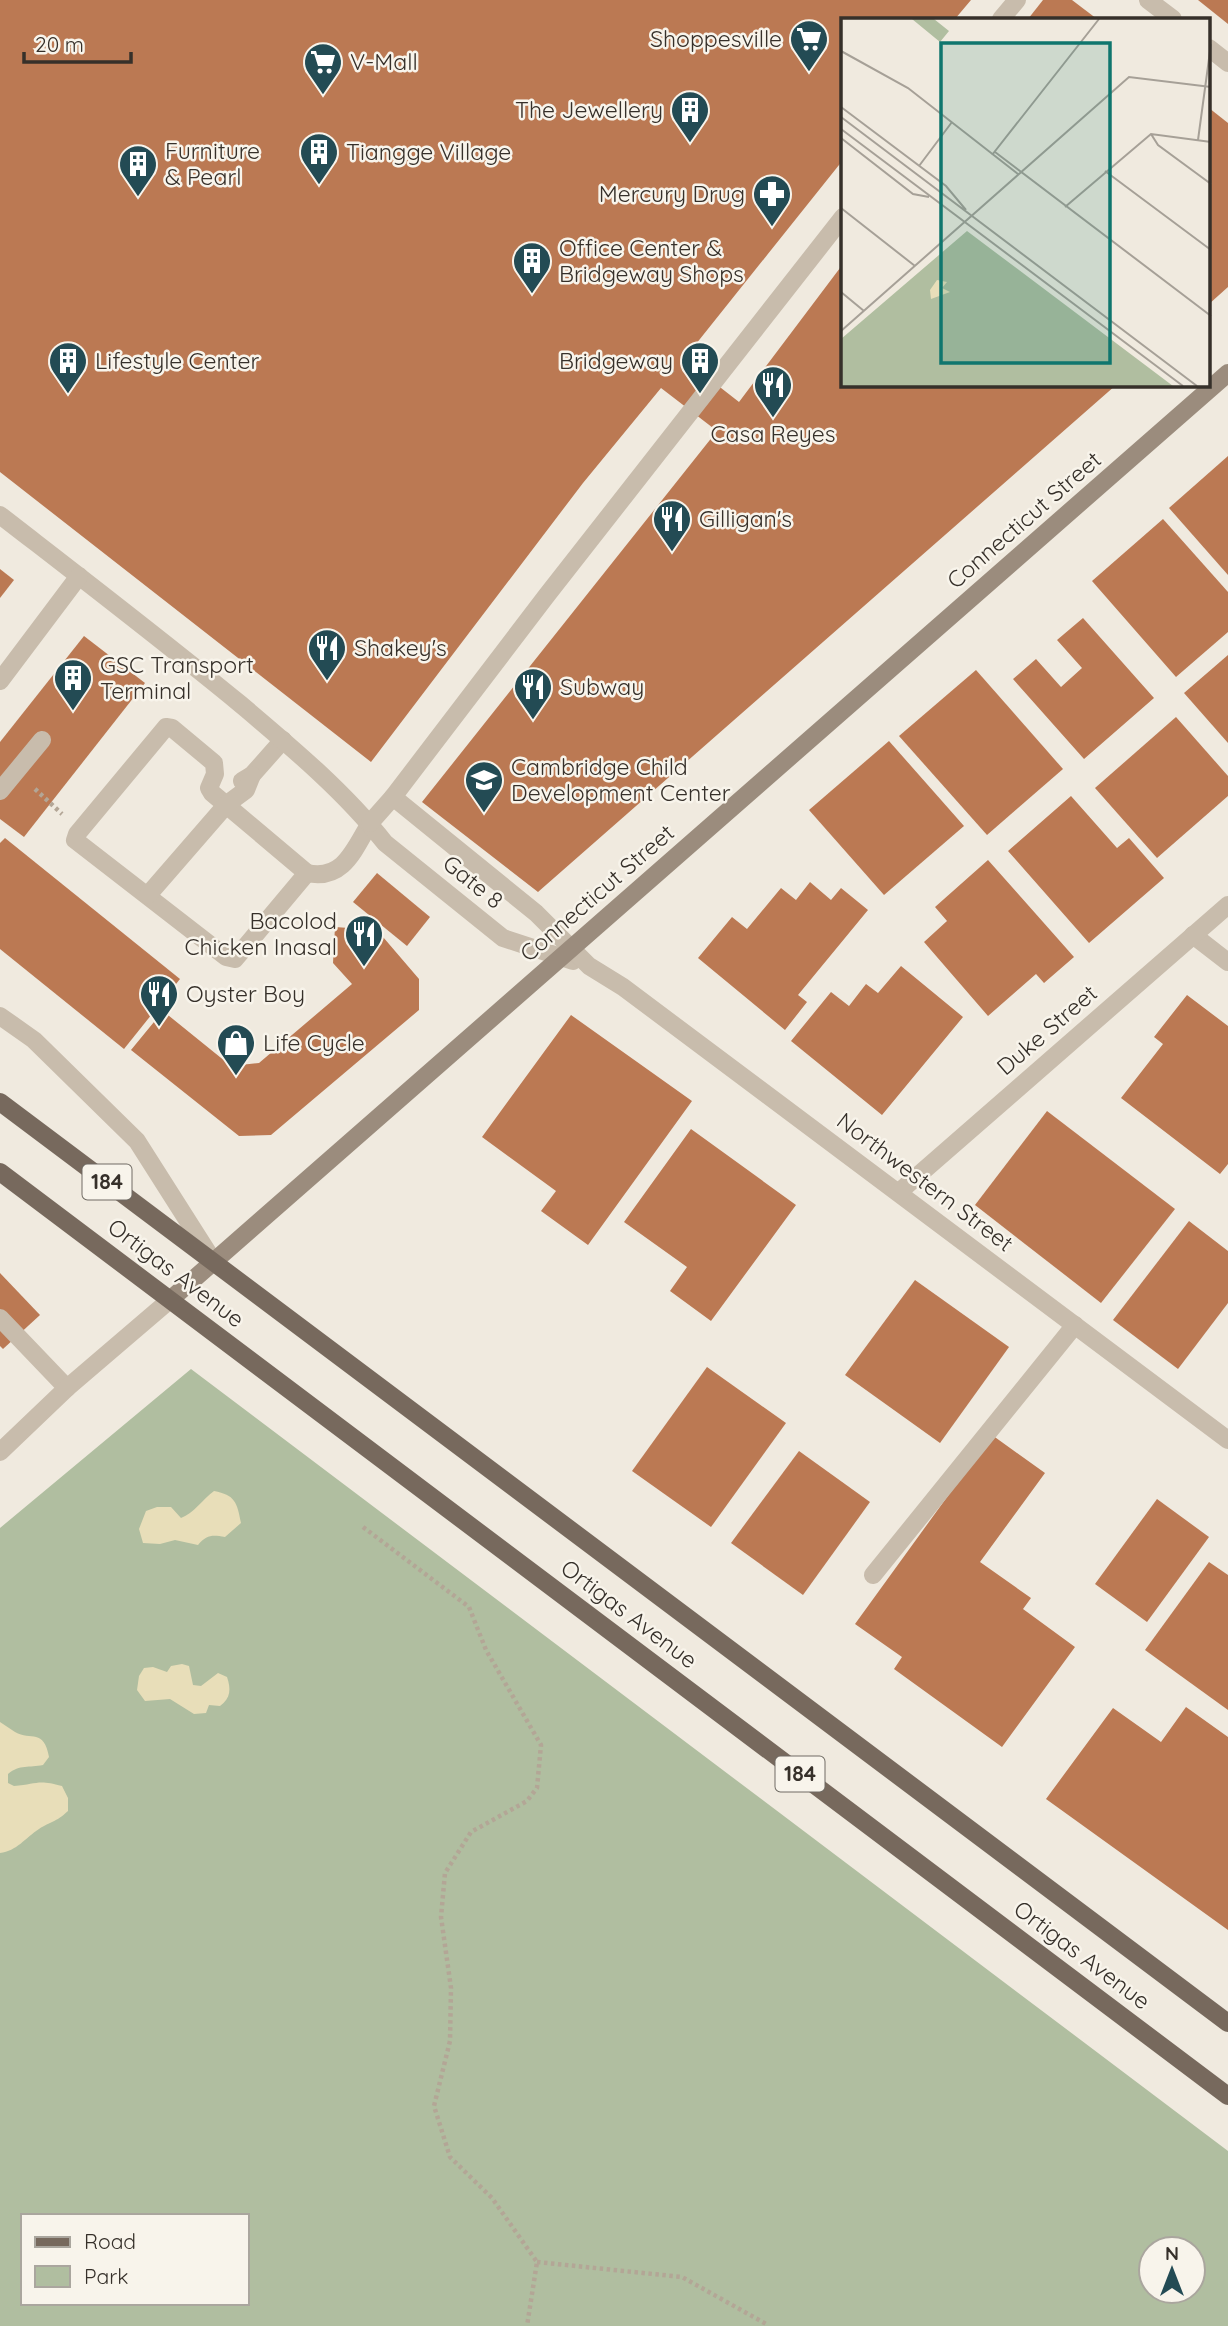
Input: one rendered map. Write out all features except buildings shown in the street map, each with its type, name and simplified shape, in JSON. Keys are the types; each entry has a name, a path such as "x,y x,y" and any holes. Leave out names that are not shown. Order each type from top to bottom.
{"main road":[{"name":"Ortigas Avenue","path":"0,1102 1228,2023"},
{"name":"Ortigas Avenue","path":"0,1172 1228,2096"}],"street":[{"path":"1002,18 1017,0"},
{"path":"1148,0 1171,18"},
{"path":"1210,49 1228,64"},
{"path":"307,873 237,958 232,960 76,842 75,836 166,727 214,763 215,774 209,788 212,793 307,873 324,875 338,871 370,824 841,220"},
{"name":"Connecticut Street","path":"0,1452 67,1388 1228,373"},
{"name":"Gate 8","path":"0,515 283,740 370,824 385,843 503,938 565,952"},
{"path":"0,681 79,576"},
{"path":"0,791 42,740"},
{"path":"148,895 227,804 239,783 252,775 283,740"},
{"name":"Gate 8","path":"393,797 536,913 565,952"},
{"name":"Duke Street","path":"899,1192 1228,905"},
{"path":"1193,935 1228,962"},
{"name":"Northwestern Street","path":"565,952 623,987 1228,1440"},
{"path":"0,1016 34,1040 136,1141 214,1262"},
{"path":"0,1318 67,1388"},
{"path":"873,1575 1075,1325"}],"path":[{"path":"665,366 673,373"},
{"path":"15,771 80,830"},
{"path":"363,1527 468,1608 486,1650 541,1745 537,1788 527,1801 471,1832 445,1873 441,1917 451,1988 450,2041 434,2106 450,2157 492,2198 537,2262 527,2326"},
{"path":"537,2262 682,2277 769,2326"}],"green space":[{"path":"191,1369 1228,2151 1228,2326 0,2326 0,1528"}],"sand":[{"path":"214,1491 231,1497 240,1516 241,1523 225,1537 210,1536 198,1545 175,1540 160,1544 143,1543 139,1529 146,1511 157,1507 171,1507 181,1518"},
{"path":"171,1666 189,1666 193,1685 201,1686 218,1673 227,1677 229,1693 224,1703 220,1706 209,1705 206,1713 194,1714 170,1699 145,1701 137,1690 139,1676 144,1668 153,1667 167,1672"},
{"path":"0,1722 15,1732 40,1739 47,1748 49,1757 43,1765 12,1771 8,1774 8,1783 14,1786 42,1782 62,1786 68,1798 68,1811 16,1847 0,1853"}],"place":[{"name":"Shoppesville","path":"809,73"},
{"name":"V-Mall","path":"323,96"},
{"name":"The Jewellery","path":"690,144"},
{"name":"Tiangge Village","path":"319,186"},
{"name":"Furniture & Pearl","path":"138,198"},
{"name":"Mercury Drug","path":"772,228"},
{"name":"Office Center & Bridgeway Shops","path":"532,295"},
{"name":"Lifestyle Center","path":"68,395"},
{"name":"Bridgeway","path":"700,395"},
{"name":"Casa Reyes","path":"773,419"},
{"name":"Gilligan's","path":"672,553"},
{"name":"Shakey's","path":"327,682"},
{"name":"GSC Transport Terminal","path":"73,712"},
{"name":"Subway","path":"533,721"},
{"name":"Cambridge Child Development Center","path":"484,814"},
{"name":"Bacolod Chicken Inasal","path":"364,968"},
{"name":"Oyster Boy","path":"159,1028"},
{"name":"Life Cycle","path":"236,1077"}]}
